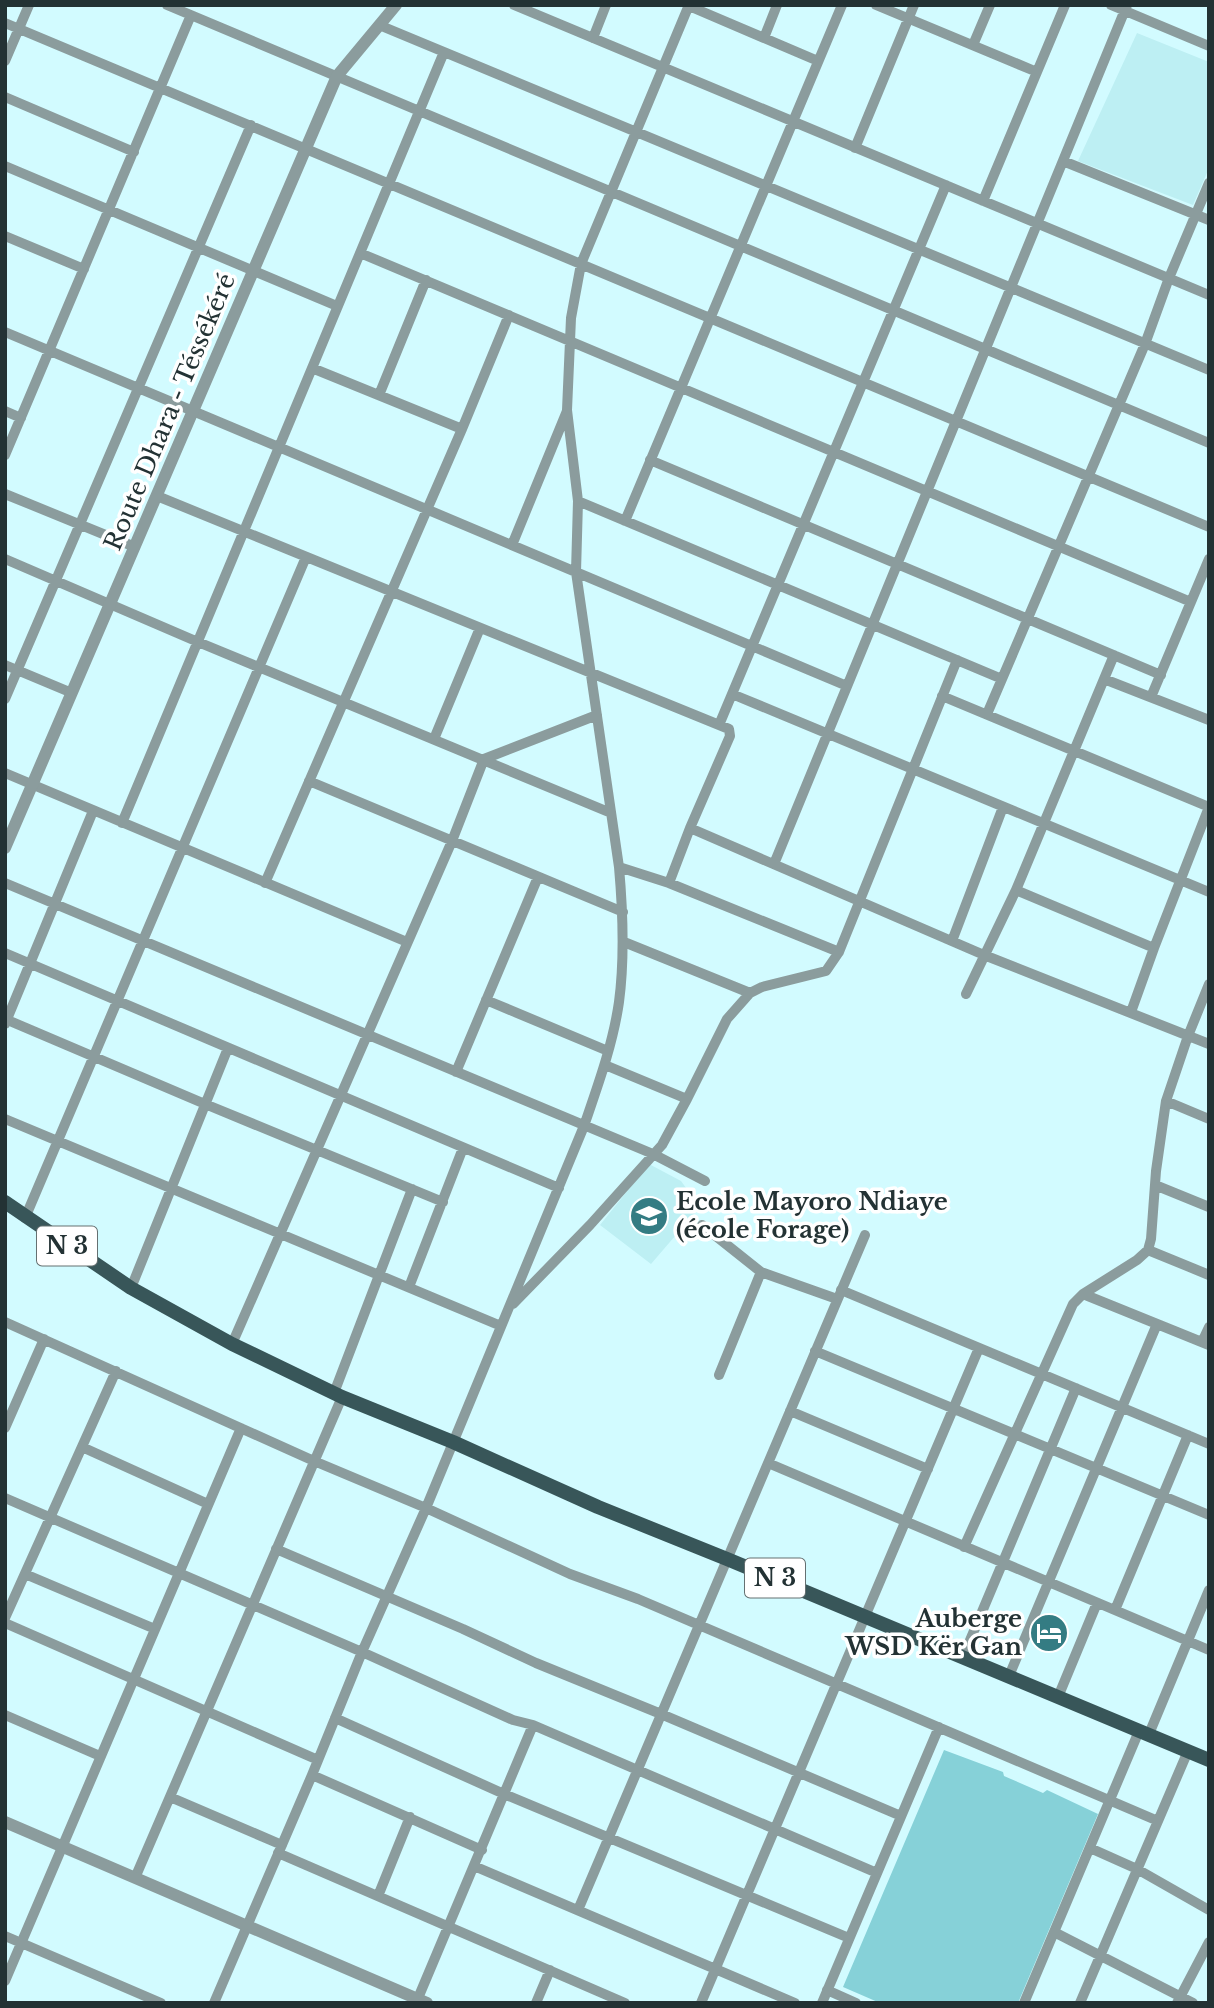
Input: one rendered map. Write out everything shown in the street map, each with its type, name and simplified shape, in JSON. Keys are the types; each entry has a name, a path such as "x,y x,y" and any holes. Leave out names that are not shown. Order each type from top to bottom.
{"main road":[{"name":"N 3","path":"5,1202 131,1288 232,1344 338,1395 453,1442 598,1507 1209,1760"}],"street":[{"path":"5,61 29,5"},
{"path":"167,5 1209,443"},
{"name":"Route Dhara - Téssékéré","path":"5,848 337,76 396,5"},
{"path":"514,5 1209,295"},
{"path":"593,38 606,5"},
{"path":"764,38 777,5"},
{"path":"625,521 842,5"},
{"path":"876,5 1037,72"},
{"path":"855,148 914,5"},
{"path":"973,45 990,5"},
{"path":"983,201 1065,5"},
{"path":"1111,5 1126,8 1209,46"},
{"path":"214,2003 362,1652 426,1508 559,1188 606,1065 619,1004 624,942 620,867 576,572 578,501 567,411 571,318 581,264 689,6 818,61"},
{"path":"774,864 1126,8"},
{"path":"5,455 191,15"},
{"path":"5,23 1209,527"},
{"path":"379,25 1209,370"},
{"path":"122,823 443,52"},
{"path":"5,97 134,152"},
{"path":"5,699 251,125"},
{"path":"1063,161 1209,220"},
{"path":"5,166 337,306"},
{"path":"986,714 1144,344 1209,183"},
{"path":"719,725 946,185"},
{"path":"5,236 84,269"},
{"path":"360,253 1191,602"},
{"path":"379,396 426,280"},
{"path":"265,883 428,509 509,315"},
{"path":"5,332 847,686"},
{"path":"312,368 462,429"},
{"path":"5,411 21,418"},
{"path":"512,545 567,411"},
{"path":"650,460 1161,675"},
{"path":"5,494 135,547"},
{"path":"157,496 729,729 730,736 669,883"},
{"path":"578,501 1002,679"},
{"path":"25,1217 306,557"},
{"path":"5,559 611,813"},
{"path":"1151,697 1209,559"},
{"path":"434,739 480,628"},
{"path":"966,994 1016,890 1114,655"},
{"path":"509,1308 590,1225 662,1145 727,1019 750,993 762,987 826,971 839,953 957,660"},
{"path":"5,665 72,693"},
{"path":"1104,679 1209,719"},
{"path":"732,694 1209,892"},
{"path":"942,695 1209,807 1131,1012"},
{"path":"232,1344 452,841 484,760 597,715"},
{"path":"5,774 407,942"},
{"path":"310,781 623,912"},
{"path":"952,941 1003,807"},
{"path":"93,811 6,1021 443,1202"},
{"path":"690,828 984,955 1209,1044"},
{"path":"620,867 669,883 839,953"},
{"path":"456,1072 538,877"},
{"path":"5,883 653,1154 705,1181"},
{"path":"1016,890 1154,948"},
{"path":"624,942 750,993"},
{"path":"5,953 559,1188"},
{"path":"964,1547 1073,1304 1083,1294 1148,1251 1166,1101 1209,984"},
{"path":"486,1000 608,1051"},
{"path":"131,1288 228,1048"},
{"path":"606,1065 687,1099"},
{"path":"1166,1101 1209,1119"},
{"path":"5,1119 502,1326"},
{"path":"409,1287 463,1147"},
{"path":"1155,1185 1209,1207"},
{"path":"135,1878 314,1461 378,1274 412,1189"},
{"path":"702,1225 761,1272 839,1295 979,1348 1209,1444"},
{"path":"578,1910 865,1234"},
{"path":"1148,1251 1209,1275"},
{"path":"719,1375 761,1272"},
{"path":"1083,1294 1205,1343 1209,1327"},
{"path":"5,1322 570,1574 638,1599 1158,1821"},
{"path":"1010,1676 1157,1324"},
{"path":"5,1427 44,1339"},
{"path":"701,2003 979,1348"},
{"path":"815,1351 1209,1515"},
{"path":"116,1371 5,1620 318,1760"},
{"path":"963,1657 1076,1388"},
{"path":"790,1411 928,1469"},
{"path":"5,1980 241,1428"},
{"path":"1115,1610 1188,1435"},
{"path":"82,1447 208,1504"},
{"path":"768,1464 1209,1650"},
{"path":"5,1498 513,1720 533,1725 877,1873"},
{"path":"276,1549 536,1663 901,1816"},
{"path":"25,1574 155,1629"},
{"path":"1024,2003 1110,1801 1188,1641 1209,1590"},
{"path":"1058,1697 1097,1603"},
{"path":"5,1716 100,1756"},
{"path":"335,1718 504,1794 849,1938"},
{"path":"5,1822 420,2001 448,1927 533,1725"},
{"path":"822,2003 939,1727"},
{"path":"1080,2003 1188,1751"},
{"path":"312,1775 482,1850"},
{"path":"170,1797 378,1896 625,2003"},
{"path":"378,1896 410,1817"},
{"path":"1090,1848 1137,1869 1209,1910"},
{"path":"474,1866 795,2003"},
{"path":"1054,1932 1178,1999 1193,2003"},
{"path":"5,1936 161,2003"},
{"path":"1178,1999 1209,1942"},
{"path":"536,2003 550,1970"},
{"path":"827,1990 856,2003"}],"shaded area":[{"path":"1137,33 1209,62 1209,168 1193,205 1078,161"},
{"name":"Ecole Mayoro Ndiaye (école Forage)","path":"649,1164 681,1181 700,1207 651,1264 600,1225"},
{"path":"944,1750 1003,1772 1004,1776 1043,1793 1047,1790 1098,1814 1018,2003 880,2003 843,1987"}],"place":[{"name":"Ecole Mayoro Ndiaye (école Forage)","path":"649,1216"},
{"name":"Auberge WSD Kër Gan","path":"1049,1633"}]}
